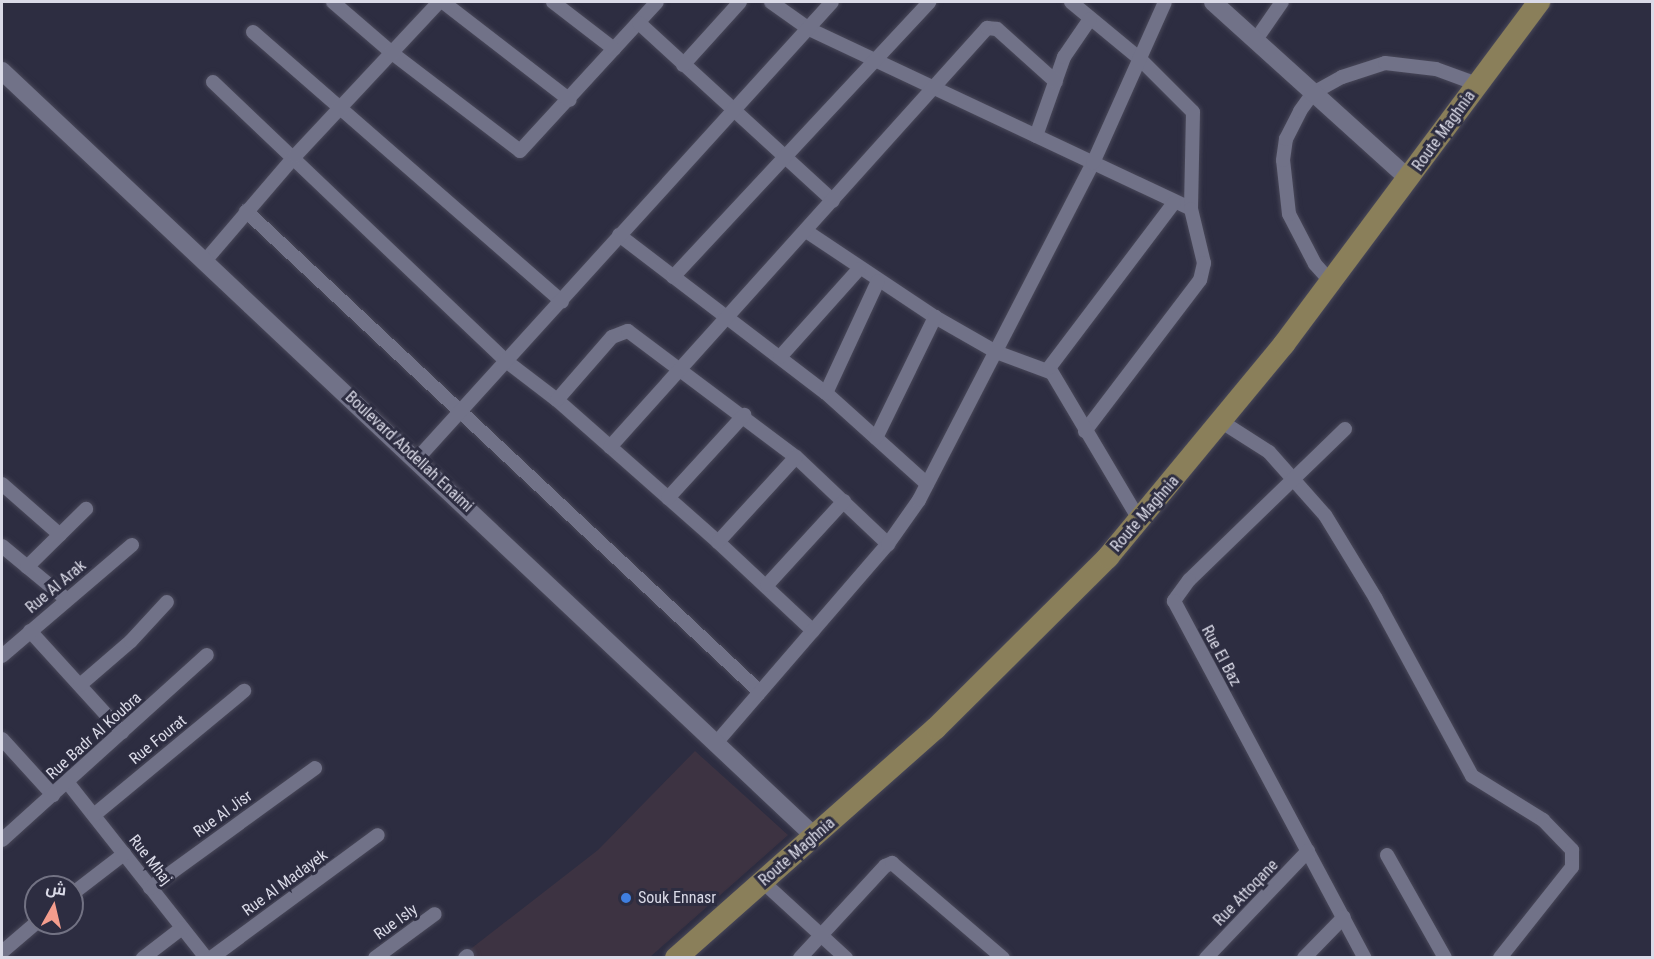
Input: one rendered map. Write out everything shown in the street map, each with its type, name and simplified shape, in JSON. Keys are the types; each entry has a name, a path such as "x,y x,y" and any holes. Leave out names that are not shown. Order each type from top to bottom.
{"main road":[{"name":"Route Maghnia","path":"676,957 814,837 996,671 1140,521 1332,283 1409,180 1532,4"}],"street":[{"path":"333,2 392,53 520,151 570,100 657,2"},
{"path":"205,261 295,156 441,2 570,100"},
{"path":"553,2 614,49"},
{"path":"683,65 740,2"},
{"path":"771,2 809,29 935,87 1174,203 1191,209"},
{"path":"417,459 562,302 731,110 832,2"},
{"path":"673,277 783,156 929,2"},
{"path":"1071,2 1139,58 1193,112 1191,209 1204,263 1200,280 1085,431"},
{"path":"716,743 888,544 927,484 1093,163 1165,2"},
{"path":"1213,2 1409,180"},
{"path":"1255,41 1282,2"},
{"path":"1036,136 1064,57 1090,19"},
{"path":"639,23 731,110 833,201"},
{"path":"610,447 989,27 1056,82"},
{"path":"253,32 562,302"},
{"path":"1332,283 1300,241 1289,214 1284,187 1286,139 1313,93 1364,68 1385,63 1436,69 1477,84"},
{"name":"Boulevard Abdellah Enaimi","path":"2,71 417,459 814,837"},
{"path":"213,82 295,156 506,361 557,400 767,585 813,631"},
{"path":"1050,372 1054,357 1174,203"},
{"path":"246,211 760,692"},
{"path":"806,231 859,269 935,317 996,352 1050,372 1140,521"},
{"path":"619,235 826,393 927,484"},
{"path":"780,357 859,269"},
{"path":"826,393 878,281"},
{"path":"876,438 935,317"},
{"path":"557,400 612,337 624,330 744,415 796,457 888,544"},
{"path":"668,498 744,415"},
{"path":"1222,422 1269,452 1293,476 1326,516 1376,599 1462,764 1486,787 1549,825 1572,850 1572,867 1500,957"},
{"path":"1293,476 1345,429"},
{"path":"718,542 796,457"},
{"name":"Rue El Baz","path":"1293,476 1189,580 1174,601 1365,957"},
{"path":"2,484 60,535"},
{"path":"767,585 844,501"},
{"path":"27,567 86,509"},
{"name":"Rue Al Arak","path":"2,656 132,545"},
{"path":"2,546 66,599"},
{"path":"80,685 131,641 167,602"},
{"path":"30,631 122,732"},
{"name":"Rue Badr Al Koubra","path":"2,840 68,783 207,655"},
{"name":"Rue Fourat","path":"94,815 244,691"},
{"path":"2,739 53,795"},
{"name":"Rue Al Jisr","path":"150,888 315,768"},
{"name":"Rue Mhaj","path":"68,783 206,957"},
{"name":"Rue Al Madayek","path":"211,957 378,836"},
{"name":"Rue Attoqane","path":"1206,957 1308,851"},
{"path":"84,885 124,854"},
{"path":"1387,855 1445,957"},
{"path":"800,957 885,866 892,863 1003,957"},
{"path":"763,882 820,937 846,957"},
{"name":"Rue Isly","path":"375,957 435,914"},
{"path":"1304,957 1344,917"},
{"path":"143,957 182,928"},
{"path":"2,951 24,933"}],"shaded area":[{"name":"Souk Ennasr","path":"695,751 788,835 650,957 459,958 598,850"}],"place":[{"name":"Souk Ennasr","path":"626,898"}]}
